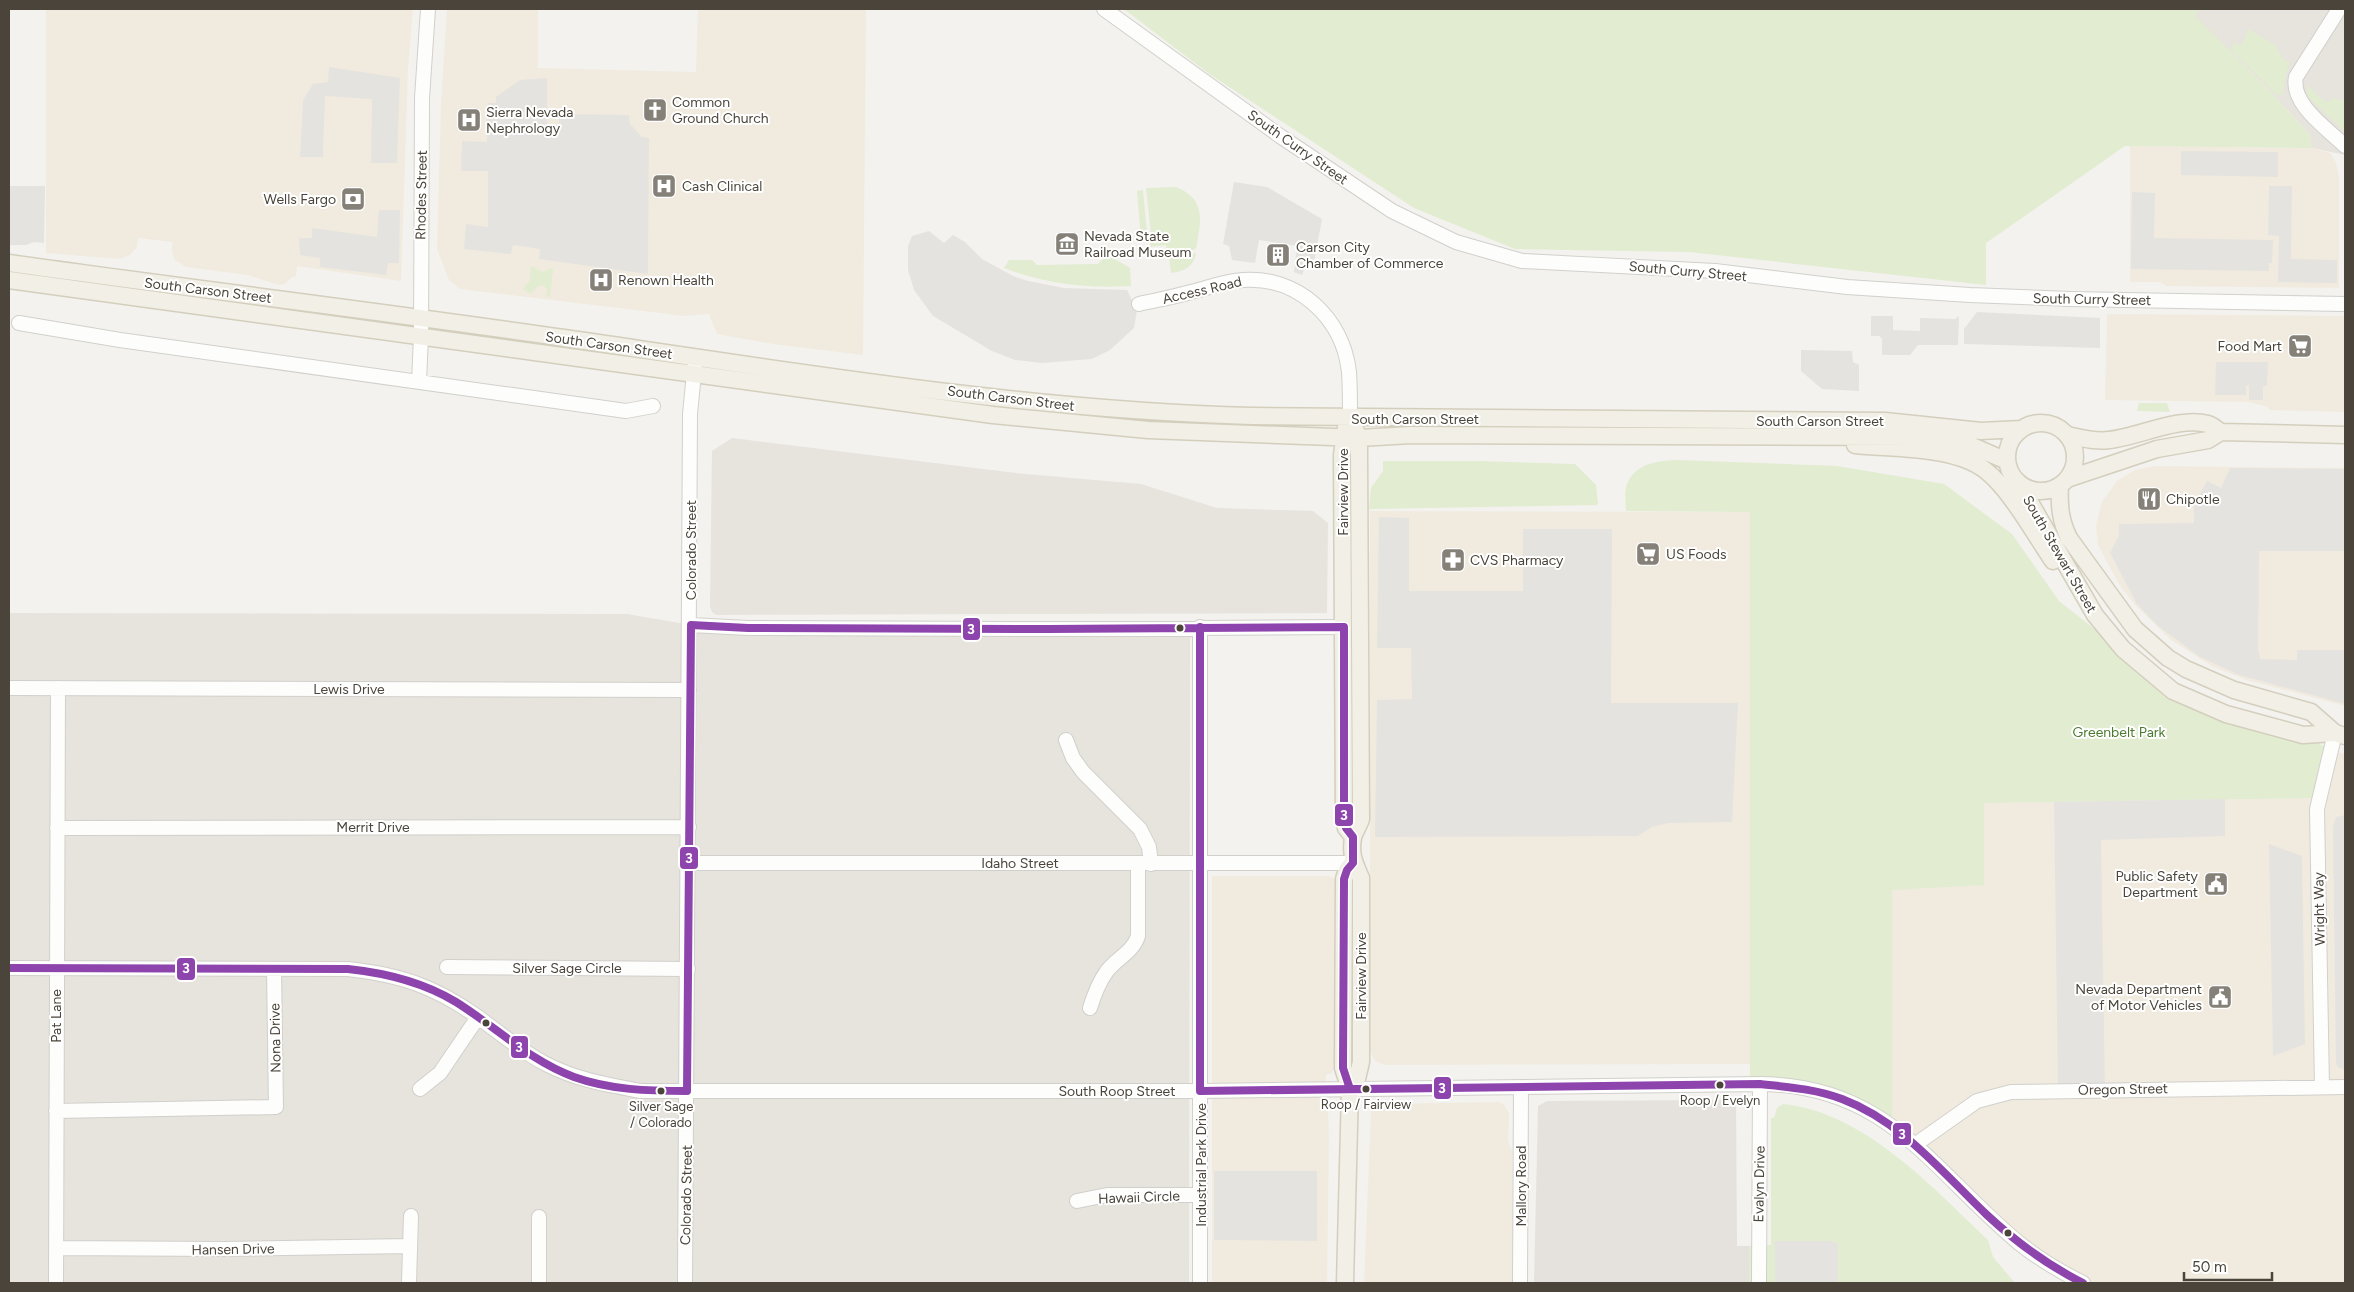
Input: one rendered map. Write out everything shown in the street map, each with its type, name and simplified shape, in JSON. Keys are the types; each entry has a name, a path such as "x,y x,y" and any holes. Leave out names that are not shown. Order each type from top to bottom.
{"main road":[{"name":"South Carson Street","path":"9,263 421,317 985,414 1102,426 1223,433 1351,437 1411,435 1613,437 1885,436 1940,440 1979,448 2007,461"},
{"name":"South Carson Street","path":"9,280 421,336 1065,406 1180,414 1350,418 1885,421 1981,430 2021,429"},
{"name":"Fairview Drive","path":"1345,1283 1350,1089 1343,1068 1344,879 1347,870 1353,863 1353,837 1359,828 1361,819 1350,418"},
{"path":"1613,420 1613,437"},
{"path":"2063,482 2074,462 2072,443 2067,435 2061,429 2045,423 2036,423 2021,429 2009,443 2007,461 2014,478 2020,485 2040,491 2129,458 2157,449 2208,440 2221,432"},
{"path":"2067,435 2099,441 2111,440 2159,428 2193,423 2209,424 2221,432 2345,435"},
{"path":"2129,458 2149,443 2186,434 2190,431 2193,423"},
{"path":"1801,436 1818,442 1943,453 1984,469 2006,492 2086,610 2096,616"},
{"name":"Fairview Drive","path":"1351,437 1344,627 1344,819 1346,828 1353,837"},
{"name":"South Stewart Street","path":"2063,482 2059,510 2063,526 2069,538 2134,629 2150,644 2168,658 2213,682 2311,712 2340,735"},
{"name":"South Stewart Street","path":"2020,485 2096,616 2124,649 2173,690 2226,714 2303,735 2340,735"}],"street":[{"name":"Rhodes Street","path":"419,382 421,336 422,98 428,9"},
{"name":"South Curry Street","path":"1104,9 1302,151 1392,211 1456,242 1522,261 1695,270 1839,286 1970,295 2345,304"},
{"path":"2339,9 2296,77 2294,85 2295,91 2305,107 2345,146"},
{"name":"Access Road","path":"1139,304 1242,280 1274,282 1295,290 1323,311 1340,340 1349,372 1350,418"},
{"path":"19,323 626,411 653,406"},
{"name":"Colorado Street","path":"685,1283 691,625 690,408 695,365"},
{"path":"691,625 748,628 1032,629 1344,627"},
{"name":"Industrial Park Drive","path":"1200,627 1200,1283"},
{"name":"Lewis Drive","path":"9,688 689,690"},
{"name":"Pat Lane","path":"56,1283 58,688"},
{"name":"Wright Way","path":"2322,1087 2317,809 2340,735"},
{"path":"1066,740 1073,758 1140,830 1149,847 1144,864 1136,943 1107,971 1090,1008"},
{"name":"Merrit Drive","path":"57,828 689,827"},
{"name":"Idaho Street","path":"688,863 1353,863"},
{"path":"9,968 274,969"},
{"name":"Silver Sage Circle","path":"447,968 688,969"},
{"name":"South Roop Street","path":"274,969 348,969 383,973 414,982 454,1001 524,1051 574,1077 641,1091 1200,1091 1760,1084 1802,1087 1853,1103 1892,1125 1916,1144 2017,1241 2062,1273 2083,1283"},
{"name":"Nona Drive","path":"56,1111 276,1107 274,969"},
{"path":"420,1089 440,1073 478,1017"},
{"name":"Evalyn Drive","path":"1760,1084 1760,1283"},
{"name":"Oregon Street","path":"1916,1144 1976,1101 2011,1092 2345,1086"},
{"name":"Mallory Road","path":"1520,1283 1521,1088"},
{"name":"Hawaii Circle","path":"1077,1201 1107,1195 1200,1195"},
{"path":"409,1283 411,1216"},
{"path":"539,1217 539,1283"},
{"name":"Hansen Drive","path":"56,1248 222,1249 409,1246"}],"shaded area":[{"path":"46,9 413,9 408,69 401,281 297,266 296,276 285,284 278,285 248,275 186,267 175,260 172,252 172,242 138,238 137,247 130,255 120,259 46,253"},
{"path":"447,9 538,9 538,68 696,72 698,9 866,9 863,355 773,344 717,334 709,314 685,316 460,289 449,280 437,249 441,104"},
{"path":"2199,9 2345,9 2345,155 2312,148 2310,135 2268,89 2194,16"},
{"path":"329,67 400,78 397,163 371,163 372,99 325,96 323,157 300,157 303,100 313,84 328,82"},
{"path":"547,78 547,125 559,125 559,114 629,115 630,124 642,137 649,138 648,274 539,259 540,249 513,245 511,254 464,249 466,224 488,227 488,171 461,171 462,141 487,142 488,103 496,103 496,97 520,80"},
{"path":"2130,146 2312,148 2330,153 2336,163 2339,177 2339,288 2166,286 2160,282 2130,282"},
{"path":"2181,151 2278,152 2278,177 2181,175"},
{"path":"1234,182 1267,187 1322,219 1314,262 1305,267 1302,275 1294,272 1297,246 1259,240 1255,263 1232,260 1229,246 1223,244"},
{"path":"9,186 45,186 44,243 34,242 26,245 9,245"},
{"path":"2269,186 2292,186 2291,259 2337,260 2337,283 2278,282 2279,236 2268,235"},
{"path":"2132,192 2155,193 2154,238 2273,240 2272,263 2269,263 2269,271 2131,269"},
{"path":"379,210 400,210 399,263 388,263 386,275 320,267 320,258 300,255 299,238 312,238 312,228 377,237"},
{"path":"929,231 944,243 953,235 965,242 982,259 1013,276 1028,281 1064,288 1127,290 1137,310 1134,328 1110,350 1092,359 1042,363 1015,360 992,351 933,316 914,290 908,270 908,246 912,236"},
{"path":"1977,312 2100,318 2100,348 1964,344 1964,329"},
{"path":"2107,314 2345,316 2345,412 2269,410 2268,407 2249,402 2105,400"},
{"path":"1871,316 1893,316 1893,330 1920,331 1920,318 1955,319 1959,316 1958,345 1918,345 1910,355 1882,355 1882,339 1879,336 1871,336"},
{"path":"1801,350 1852,351 1853,362 1859,365 1859,391 1822,389 1801,371"},
{"path":"2216,362 2268,362 2267,386 2263,386 2263,400 2249,400 2249,385 2246,386 2246,395 2215,395"},
{"path":"732,438 1025,474 1141,484 1217,508 1313,511 1328,523 1327,613 716,615 712,612 710,606 712,451"},
{"path":"2156,466 2345,468 2345,706 2247,680 2213,667 2171,640 2135,605 2120,586 2098,545 2096,525 2102,502 2117,481 2135,470"},
{"path":"2230,468 2345,469 2345,551 2259,551 2258,649 2260,659 2297,660 2297,650 2345,650 2345,704 2239,675 2200,657 2158,626 2137,604 2110,553 2119,535 2119,524 2194,523 2194,504 2207,481 2221,488"},
{"path":"1370,511 1750,512 1751,1064 1384,1065 1375,1061 1370,1051"},
{"path":"1379,517 1409,518 1409,591 1523,591 1523,529 1612,529 1611,703 1738,703 1732,822 1668,823 1652,827 1638,836 1375,837 1377,700 1412,699 1411,648 1377,648"},
{"path":"9,613 627,614 691,625 1200,627 1190,639 1189,1283 9,1283"},
{"path":"2331,750 2345,754 2345,1283 2088,1283 2009,1233 1892,1125 1892,889 1983,885 1984,803 2318,798"},
{"path":"2225,799 2225,836 2101,840 2105,1090 2058,1091 2054,802"},
{"path":"2345,815 2345,1070 2338,1067 2336,1063 2333,827 2336,817"},
{"path":"2269,844 2302,856 2305,1044 2273,1056"},
{"path":"1212,876 1329,876 1335,879 1334,1067 1332,1073 1326,1075 1324,1107 1328,1112 1329,1136 1327,1283 1212,1283"},
{"path":"1736,1100 1737,1246 1749,1246 1749,1283 1534,1283 1538,1106 1547,1101"},
{"path":"1499,1102 1504,1105 1509,1113 1508,1141 1512,1150 1513,1283 1364,1283 1371,1111 1375,1106 1382,1104"},
{"path":"1214,1171 1317,1171 1317,1241 1214,1240"},
{"path":"1775,1241 1831,1241 1838,1244 1838,1283 1775,1283"}],"green space":[{"path":"1124,9 2199,9 2195,16 2268,89 2310,135 2312,148 2125,146 1986,243 1986,285 1689,252 1515,249 1414,208 1208,73"},
{"path":"2249,29 2276,46 2283,59 2290,63 2286,73 2283,94 2277,95 2231,50 2234,42 2241,46"},
{"path":"2307,85 2325,102 2331,101 2333,98 2345,101 2345,132 2307,96"},
{"path":"1176,187 1193,198 1197,205 1200,212 1199,229 1196,248 1191,251 1167,253 1166,245 1150,247 1151,234 1146,188"},
{"path":"1143,190 1146,239 1141,239 1137,191"},
{"path":"1196,253 1193,262 1187,268 1171,273 1169,257"},
{"path":"1105,257 1113,258 1130,268 1131,286 1099,287 1051,282 1004,268 1009,260 1032,260 1037,265 1098,264"},
{"path":"531,266 543,272 551,268 553,270 550,297 546,296 547,289 543,285 538,286 531,294 523,289 530,280"},
{"path":"2139,403 2167,403 2170,412 2137,411"},
{"name":"Greenbelt Park","path":"1677,460 1837,466 1944,484 2012,534 2059,601 2173,691 2303,735 2331,750 2318,798 1984,803 1984,885 1892,890 1892,1125 1853,1103 1750,1085 1750,512 1626,511 1626,487 1636,472 1648,464"},
{"path":"1383,461 1575,464 1596,485 1598,503 1597,505 1369,509 1371,488 1383,471"},
{"path":"1783,1104 1813,1110 1841,1121 1895,1155 1988,1240 1993,1257 2015,1283 1749,1283 1749,1246 1771,1245 1771,1118 1774,1118 1777,1108"}],"transit line":[{"name":"3","path":"691,625 748,628 1048,629 1344,627 1344,819 1346,828 1353,837 1353,863 1347,870 1344,879 1343,1068 1350,1089"},
{"name":"3","path":"687,1091 691,625"},
{"name":"3","path":"1200,627 1200,1091 1760,1084 1812,1091 1842,1099 1883,1120 1920,1150 2009,1234 2044,1261 2083,1283"},
{"name":"3","path":"9,968 348,969 376,973 417,984 443,995 471,1012 528,1053 574,1077 616,1087 687,1091"}],"place":[{"name":"Common Ground Church","path":"655,110"},
{"name":"Sierra Nevada Nephrology","path":"469,120"},
{"name":"Cash Clinical","path":"664,186"},
{"name":"Wells Fargo","path":"353,199"},
{"name":"Nevada State Railroad Museum","path":"1067,244"},
{"name":"Carson City Chamber of Commerce","path":"1278,255"},
{"name":"Renown Health","path":"601,280"},
{"name":"Food Mart","path":"2300,346"},
{"name":"Chipotle","path":"2149,499"},
{"name":"US Foods","path":"1648,554"},
{"name":"CVS Pharmacy","path":"1453,560"},
{"name":"Public Safety Department","path":"2216,884"},
{"name":"Nevada Department of Motor Vehicles","path":"2220,997"},
{"name":"Roop / Evelyn","path":"1720,1085"},
{"name":"Roop / Fairview","path":"1366,1089"},
{"name":"Silver Sage / Colorado","path":"661,1091"}]}
